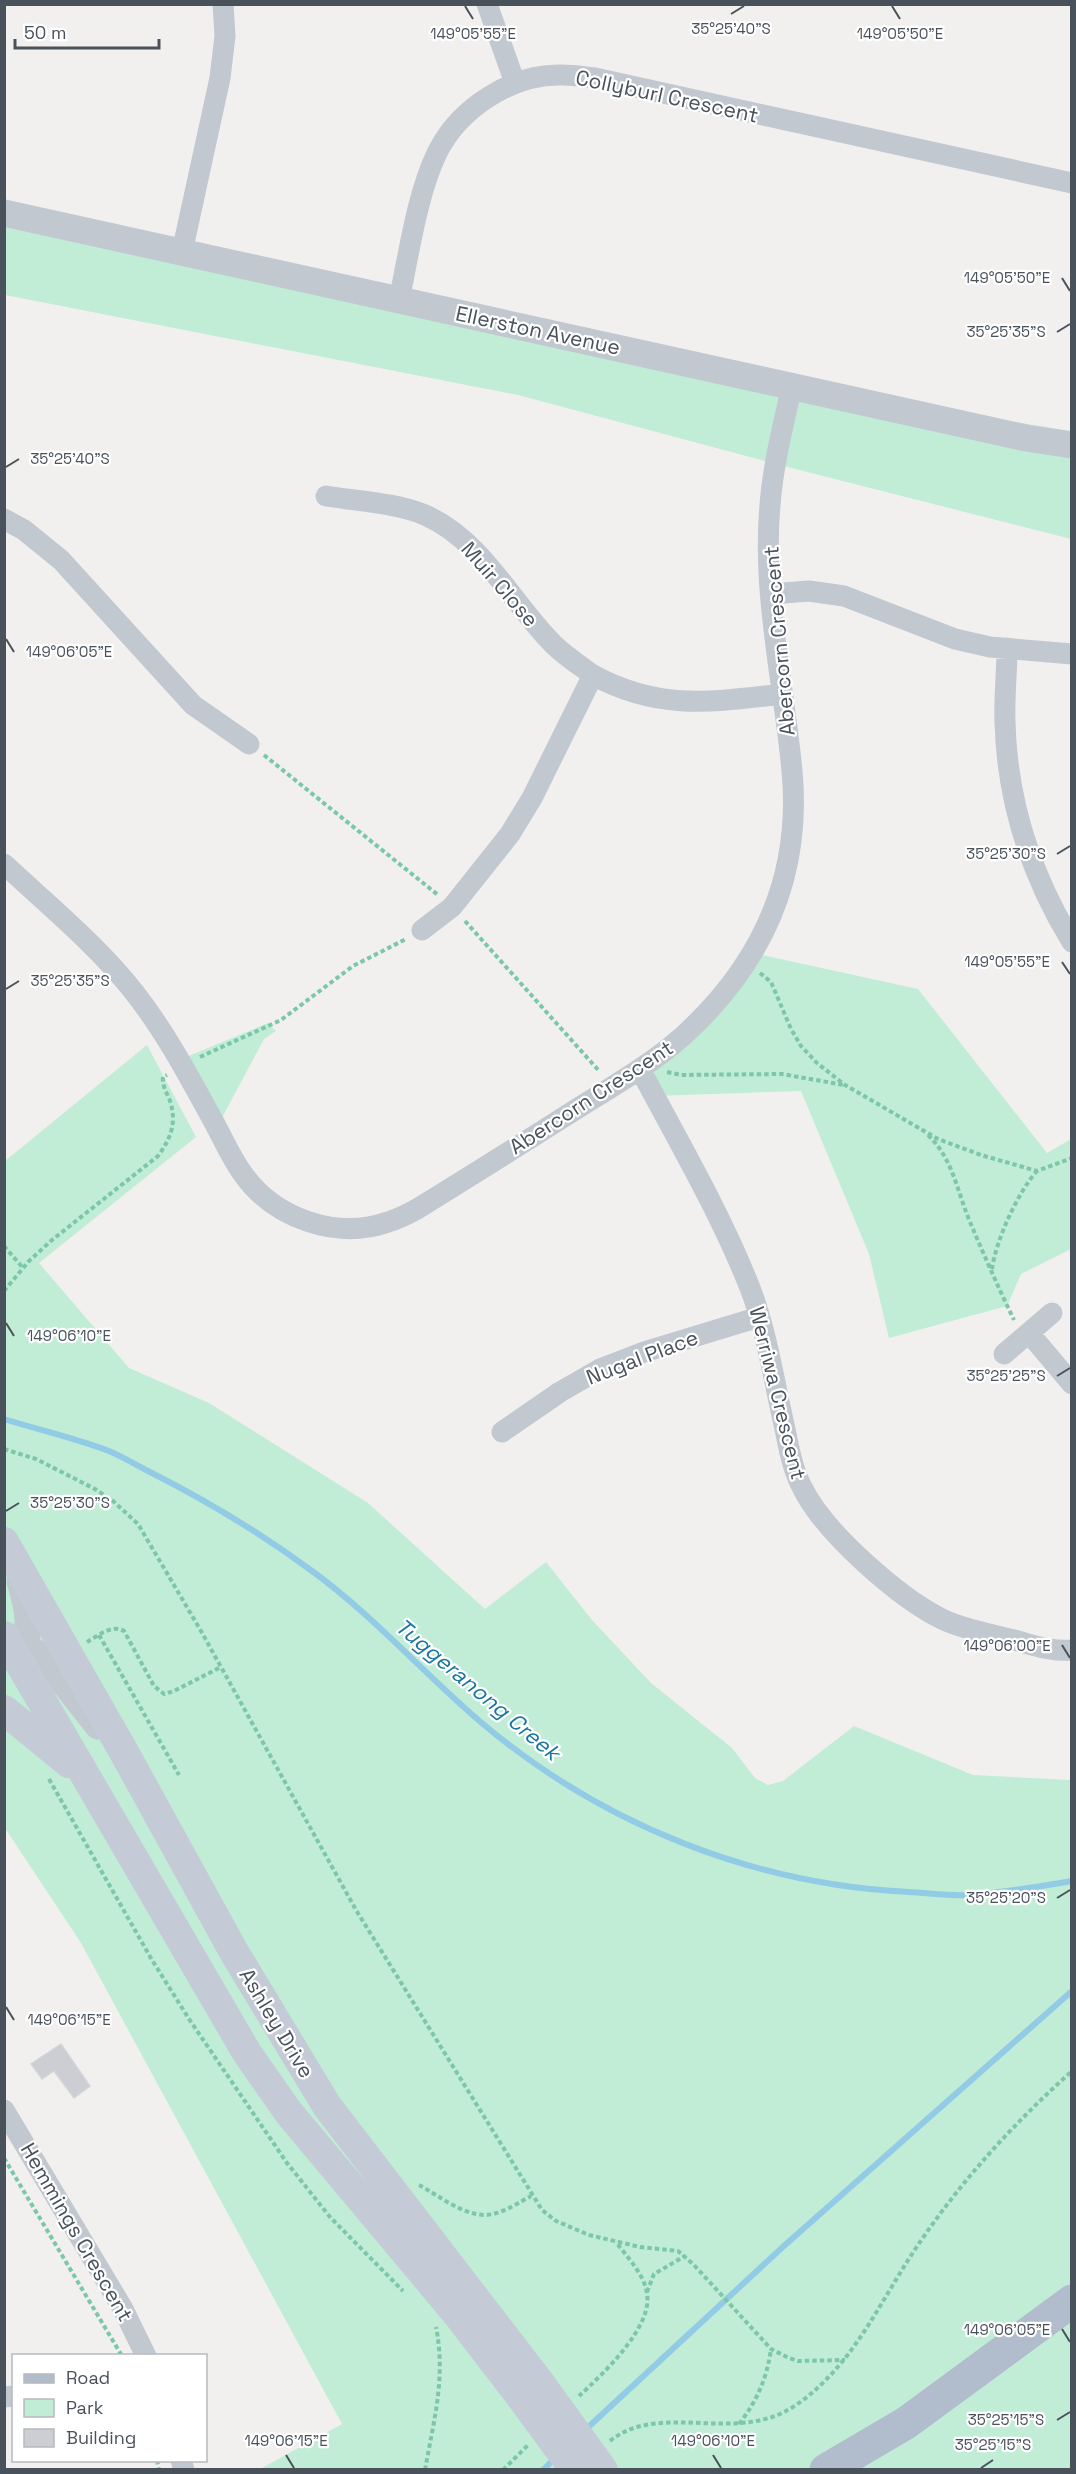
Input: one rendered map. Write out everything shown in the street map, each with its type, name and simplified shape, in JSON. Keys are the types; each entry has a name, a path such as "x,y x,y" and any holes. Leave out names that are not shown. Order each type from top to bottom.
{"main road":[{"name":"Ashley Drive","path":"9,1550 234,1952 327,2106 530,2390 574,2469"},
{"name":"Ashley Drive","path":"10,1648 247,2053 289,2113 458,2315 530,2390 605,2456"},
{"path":"4,1710 85,1777"},
{"path":"826,2469 906,2423 1071,2301"},
{"path":"868,2469 906,2423"}],"street":[{"path":"182,252 220,78 225,36 223,4"},
{"path":"487,4 515,83"},
{"name":"Collyburl Crescent","path":"399,300 424,188 436,154 445,138 469,111 483,100 515,83 555,75 595,78 1071,183"},
{"name":"Ellerston Avenue","path":"4,213 1026,438 1071,445"},
{"name":"Abercorn Crescent","path":"4,864 93,948 133,991 168,1039 243,1175 272,1204 323,1227 356,1229 388,1223 417,1209 640,1069 682,1037 720,999 746,964 772,917 787,871 793,823 792,774 771,594 770,505 778,449 792,386"},
{"name":"Muir Close","path":"326,496 411,510 453,531 476,553 551,643 593,675 609,684 644,696 681,702 718,701 783,694"},
{"path":"4,519 24,530 61,560 193,705 249,744"},
{"path":"771,594 809,591 844,596 955,639 1008,648 1071,654"},
{"path":"1008,648 1005,719 1008,768 1022,835 1043,890 1071,942"},
{"path":"422,930 452,907 510,834 532,798 593,675"},
{"name":"Werriwa Crescent","path":"640,1069 730,1239 759,1317 791,1457 802,1489 820,1517 867,1564 910,1600 944,1620 1049,1649 1071,1650"},
{"path":"1004,1354 1052,1312"},
{"name":"Nugal Place","path":"502,1432 560,1392 600,1369 644,1352 759,1317"},
{"path":"1029,1333 1071,1384"},
{"path":"9,1550 29,1615 29,1628 10,1648 43,1656 140,1781"},
{"name":"Hemmings Crescent","path":"4,2110 123,2309 146,2354"}],"path":[{"path":"193,1060 281,1020 353,966 422,930"},
{"path":"767,978 801,1046 817,1063 845,1085 952,1145 1037,1171"},
{"path":"4,1291 23,1268 52,1240 158,1156 169,1142 174,1125 170,1103 162,1082 163,1077 175,1070"},
{"path":"669,1073 782,1074 845,1085"},
{"path":"926,1132 940,1147 947,1159 992,1272 1020,1332 1029,1333"},
{"path":"992,1272 993,1259 1008,1221 1029,1180 1037,1171 1071,1158"},
{"path":"4,1246 23,1268"},
{"path":"4,1449 36,1459 73,1477 113,1501 129,1515 150,1542 356,1910 531,2196 542,2210 556,2221 589,2235 616,2242 678,2251 686,2256 771,2349 798,2361 845,2360"},
{"path":"179,1775 99,1635 117,1628 124,1631 154,1686 164,1694 221,1667"},
{"path":"605,2456 617,2435 636,2427 662,2423 739,2425 773,2418 796,2405 821,2385 845,2360 867,2329 916,2247 951,2200 1010,2131 1071,2071"},
{"path":"4,2158 121,2354"},
{"path":"412,2181 463,2210 481,2215 494,2214 531,2196"},
{"path":"572,2403 632,2338 647,2307 644,2281 616,2242"},
{"path":"647,2293 654,2274 686,2256"},
{"path":"739,2425 759,2395 767,2375 771,2349"},
{"path":"503,2469 529,2445"}],"green space":[{"path":"5,215 792,386 1071,431 1071,539 518,395 5,295"},
{"path":"753,953 918,989 1047,1153 1071,1139 1071,1249 1021,1274 1007,1306 889,1338 869,1254 801,1091 654,1096 640,1069"},
{"path":"268,1023 276,1031 264,1039 217,1127 179,1060"},
{"path":"147,1045 196,1137 39,1263 129,1368 209,1403 368,1503 485,1609 546,1562 592,1620 651,1683 732,1748 755,1778 768,1785 783,1781 854,1726 973,1775 1071,1780 1071,2469 260,2469 342,2424 81,1943 5,1828 5,1161"}],"building":[{"path":"61,2044 90,2086 74,2098 54,2071 42,2079 31,2064"}],"waterway":[{"name":"Tuggeranong Creek","path":"4,1419 109,1451 193,1495 254,1531 335,1588 483,1724 529,1760 578,1791 629,1819 682,1843 737,1862 794,1877 851,1887 970,1895 1072,1881"},
{"path":"584,2431 785,2245 1072,1991"},
{"path":"543,2470 555,2458"}]}
